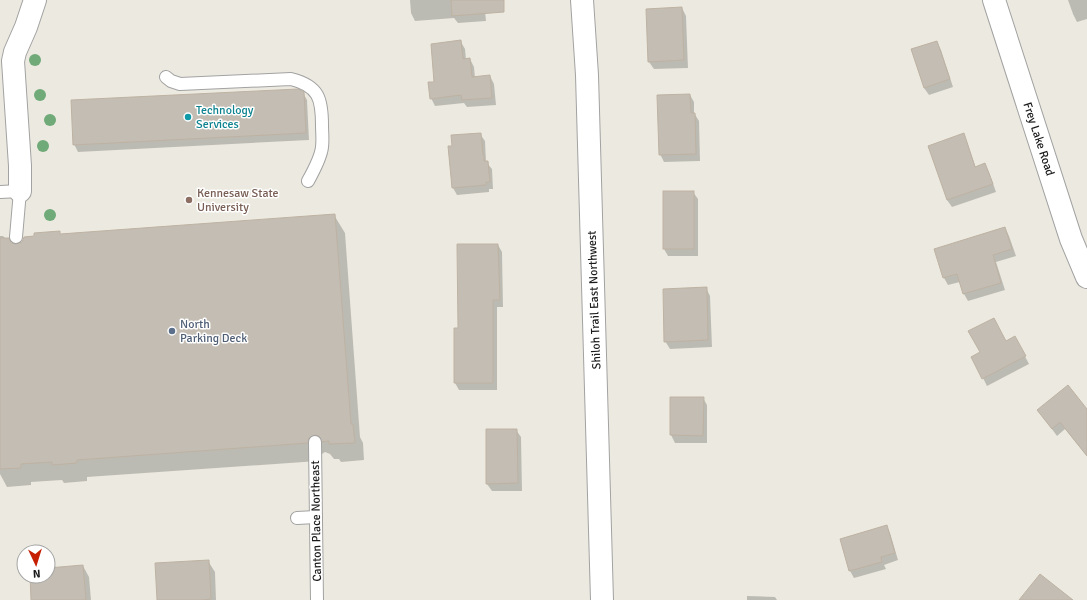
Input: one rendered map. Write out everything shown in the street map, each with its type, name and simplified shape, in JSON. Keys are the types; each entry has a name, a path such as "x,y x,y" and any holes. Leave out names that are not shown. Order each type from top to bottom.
{"street":[{"path":"10,191 20,166 13,61 35,0"},
{"name":"Shiloh Trail East Northwest","path":"582,0 587,75 602,600"},
{"name":"Frey Lake Road","path":"994,0 1071,239 1087,278"}],"lane":[{"path":"166,77 180,84 291,79 302,82 311,88 318,96 322,106 322,148 308,181"},
{"path":"10,191 16,237"},
{"name":"Canton Place Northeast","path":"315,442 317,600"},
{"path":"297,518 316,517"}],"building":[{"path":"451,0 504,0 504,12 452,16"},
{"path":"682,7 684,60 648,62 646,9"},
{"path":"461,40 463,59 470,58 472,77 490,75 492,98 462,100 461,95 430,99 428,82 434,82 431,44"},
{"path":"937,41 950,79 924,88 911,49"},
{"name":"Technology Services","path":"298,89 304,92 306,133 73,145 71,100"},
{"path":"690,94 691,113 695,113 696,154 659,155 657,95"},
{"path":"481,133 484,161 488,161 490,182 486,182 486,185 452,188 448,146 452,146 451,135"},
{"path":"964,133 975,167 985,163 993,184 947,200 928,146"},
{"path":"663,191 694,191 694,249 663,249"},
{"name":"North Parking Deck","path":"335,214 351,424 353,424 355,443 329,444 329,441 322,442 319,436 315,435 309,438 308,443 77,460 77,463 52,465 52,462 21,464 21,468 0,469 0,238 9,238 11,243 16,244 22,242 24,237 34,236 34,233 60,231 60,234"},
{"path":"1005,227 1012,249 993,255 1001,283 963,294 957,274 943,278 934,249"},
{"path":"457,244 498,244 500,300 493,300 493,383 454,383 454,328 458,328"},
{"path":"707,287 708,340 664,342 663,289"},
{"path":"994,318 1006,341 1015,336 1026,356 982,379 971,357 980,352 968,331"},
{"path":"1068,385 1087,409 1087,456 1060,422 1052,429 1037,410"},
{"path":"670,397 704,397 703,436 670,435"},
{"path":"486,429 517,429 518,483 486,484"},
{"path":"887,525 895,553 881,557 882,562 849,571 840,539"},
{"path":"209,560 211,599 157,600 155,563"},
{"path":"83,565 86,600 31,600 30,584 56,584 56,567"},
{"path":"1040,574 1073,600 1019,600"}],"place":[{"name":"Technology Services","path":"188,117"},
{"name":"Kennesaw State University","path":"189,200"},
{"name":"North Parking Deck","path":"172,331"}]}
